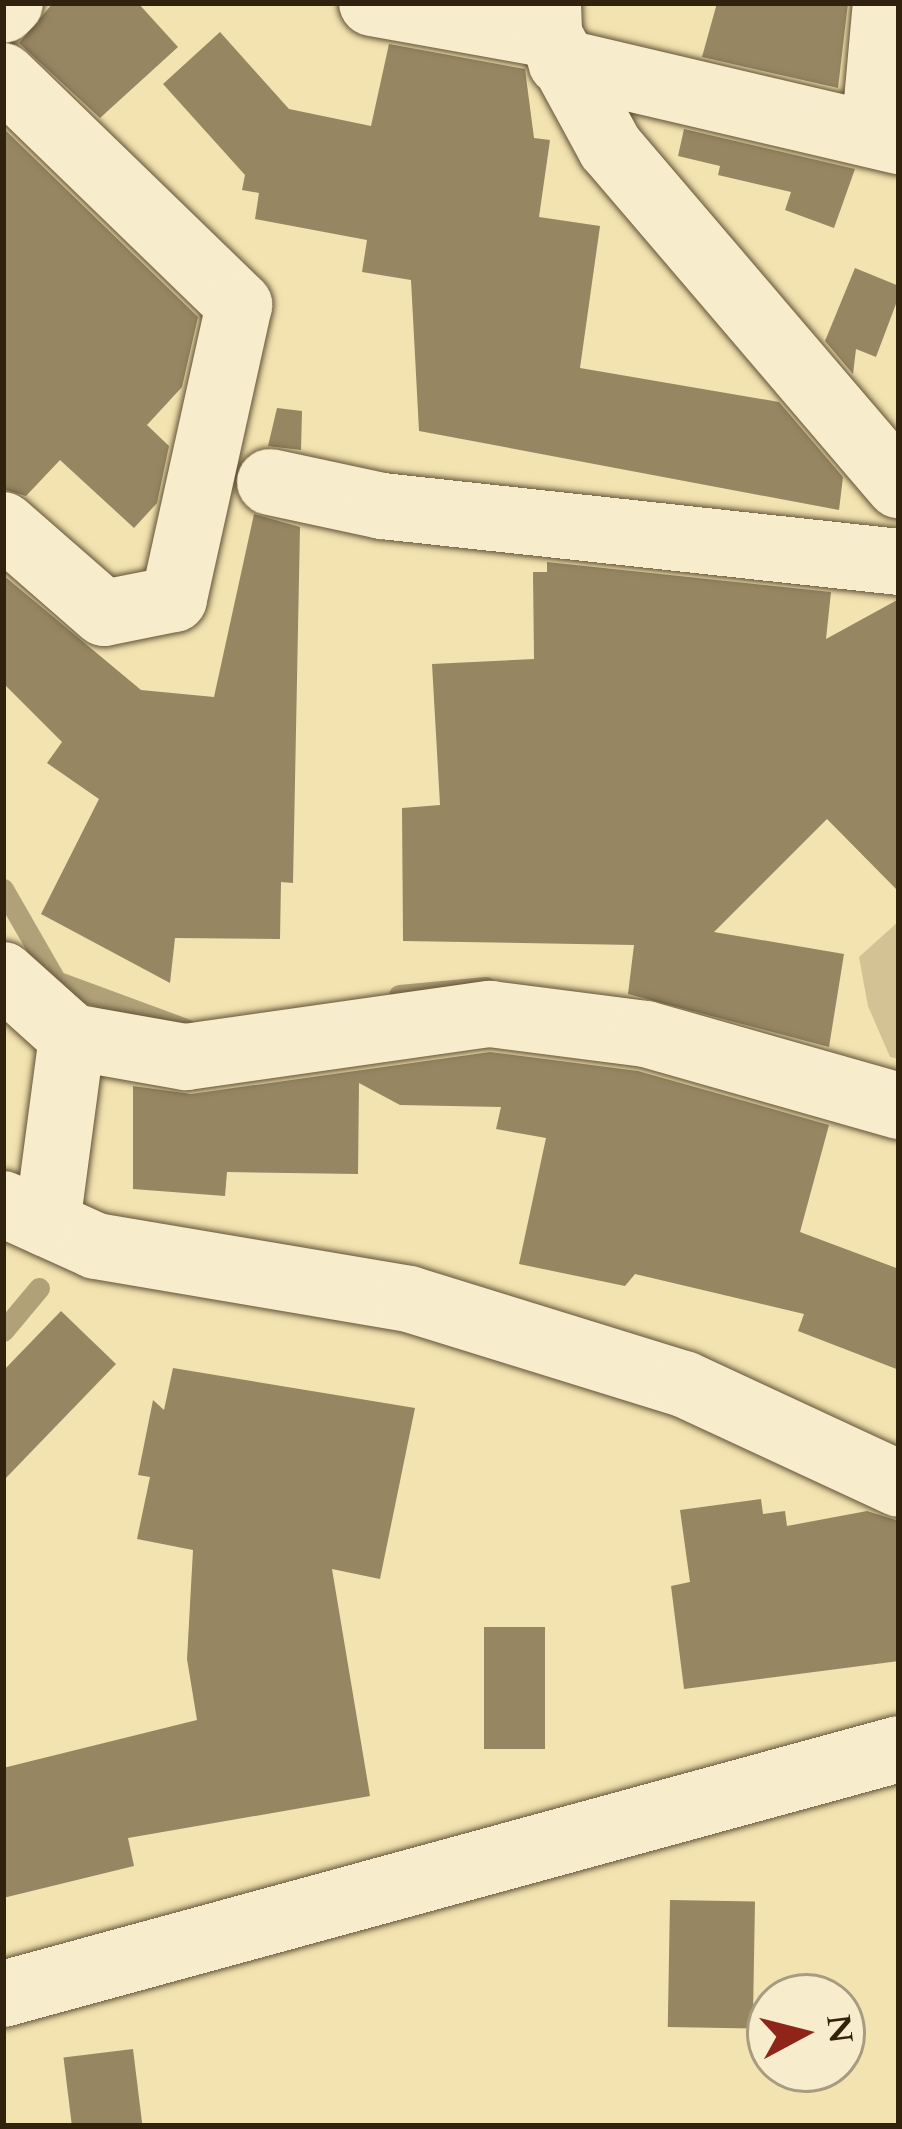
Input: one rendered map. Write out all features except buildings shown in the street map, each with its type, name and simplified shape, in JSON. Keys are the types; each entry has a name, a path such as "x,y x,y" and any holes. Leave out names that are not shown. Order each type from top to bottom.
{"street":[{"path":"3,10 10,3"},
{"path":"372,3 553,33 886,138 886,3"},
{"path":"553,33 610,147 899,485"},
{"path":"3,76 238,305 174,599 104,613 3,525"},
{"path":"270,482 382,506 899,562"},
{"path":"3,975 72,1037 186,1057 490,1014 646,1034 899,1106"},
{"path":"72,1037 25,1214 96,1246 409,1299 684,1384 899,1484"},
{"path":"3,1994 899,1749"}],"shaded area":[{"path":"899,921 899,1059 890,1057 868,1006 859,957"}],"waterway":[{"path":"3,889 56,981 186,1029"},
{"path":"399,995 486,987"},
{"path":"3,1331 39,1288"}]}
